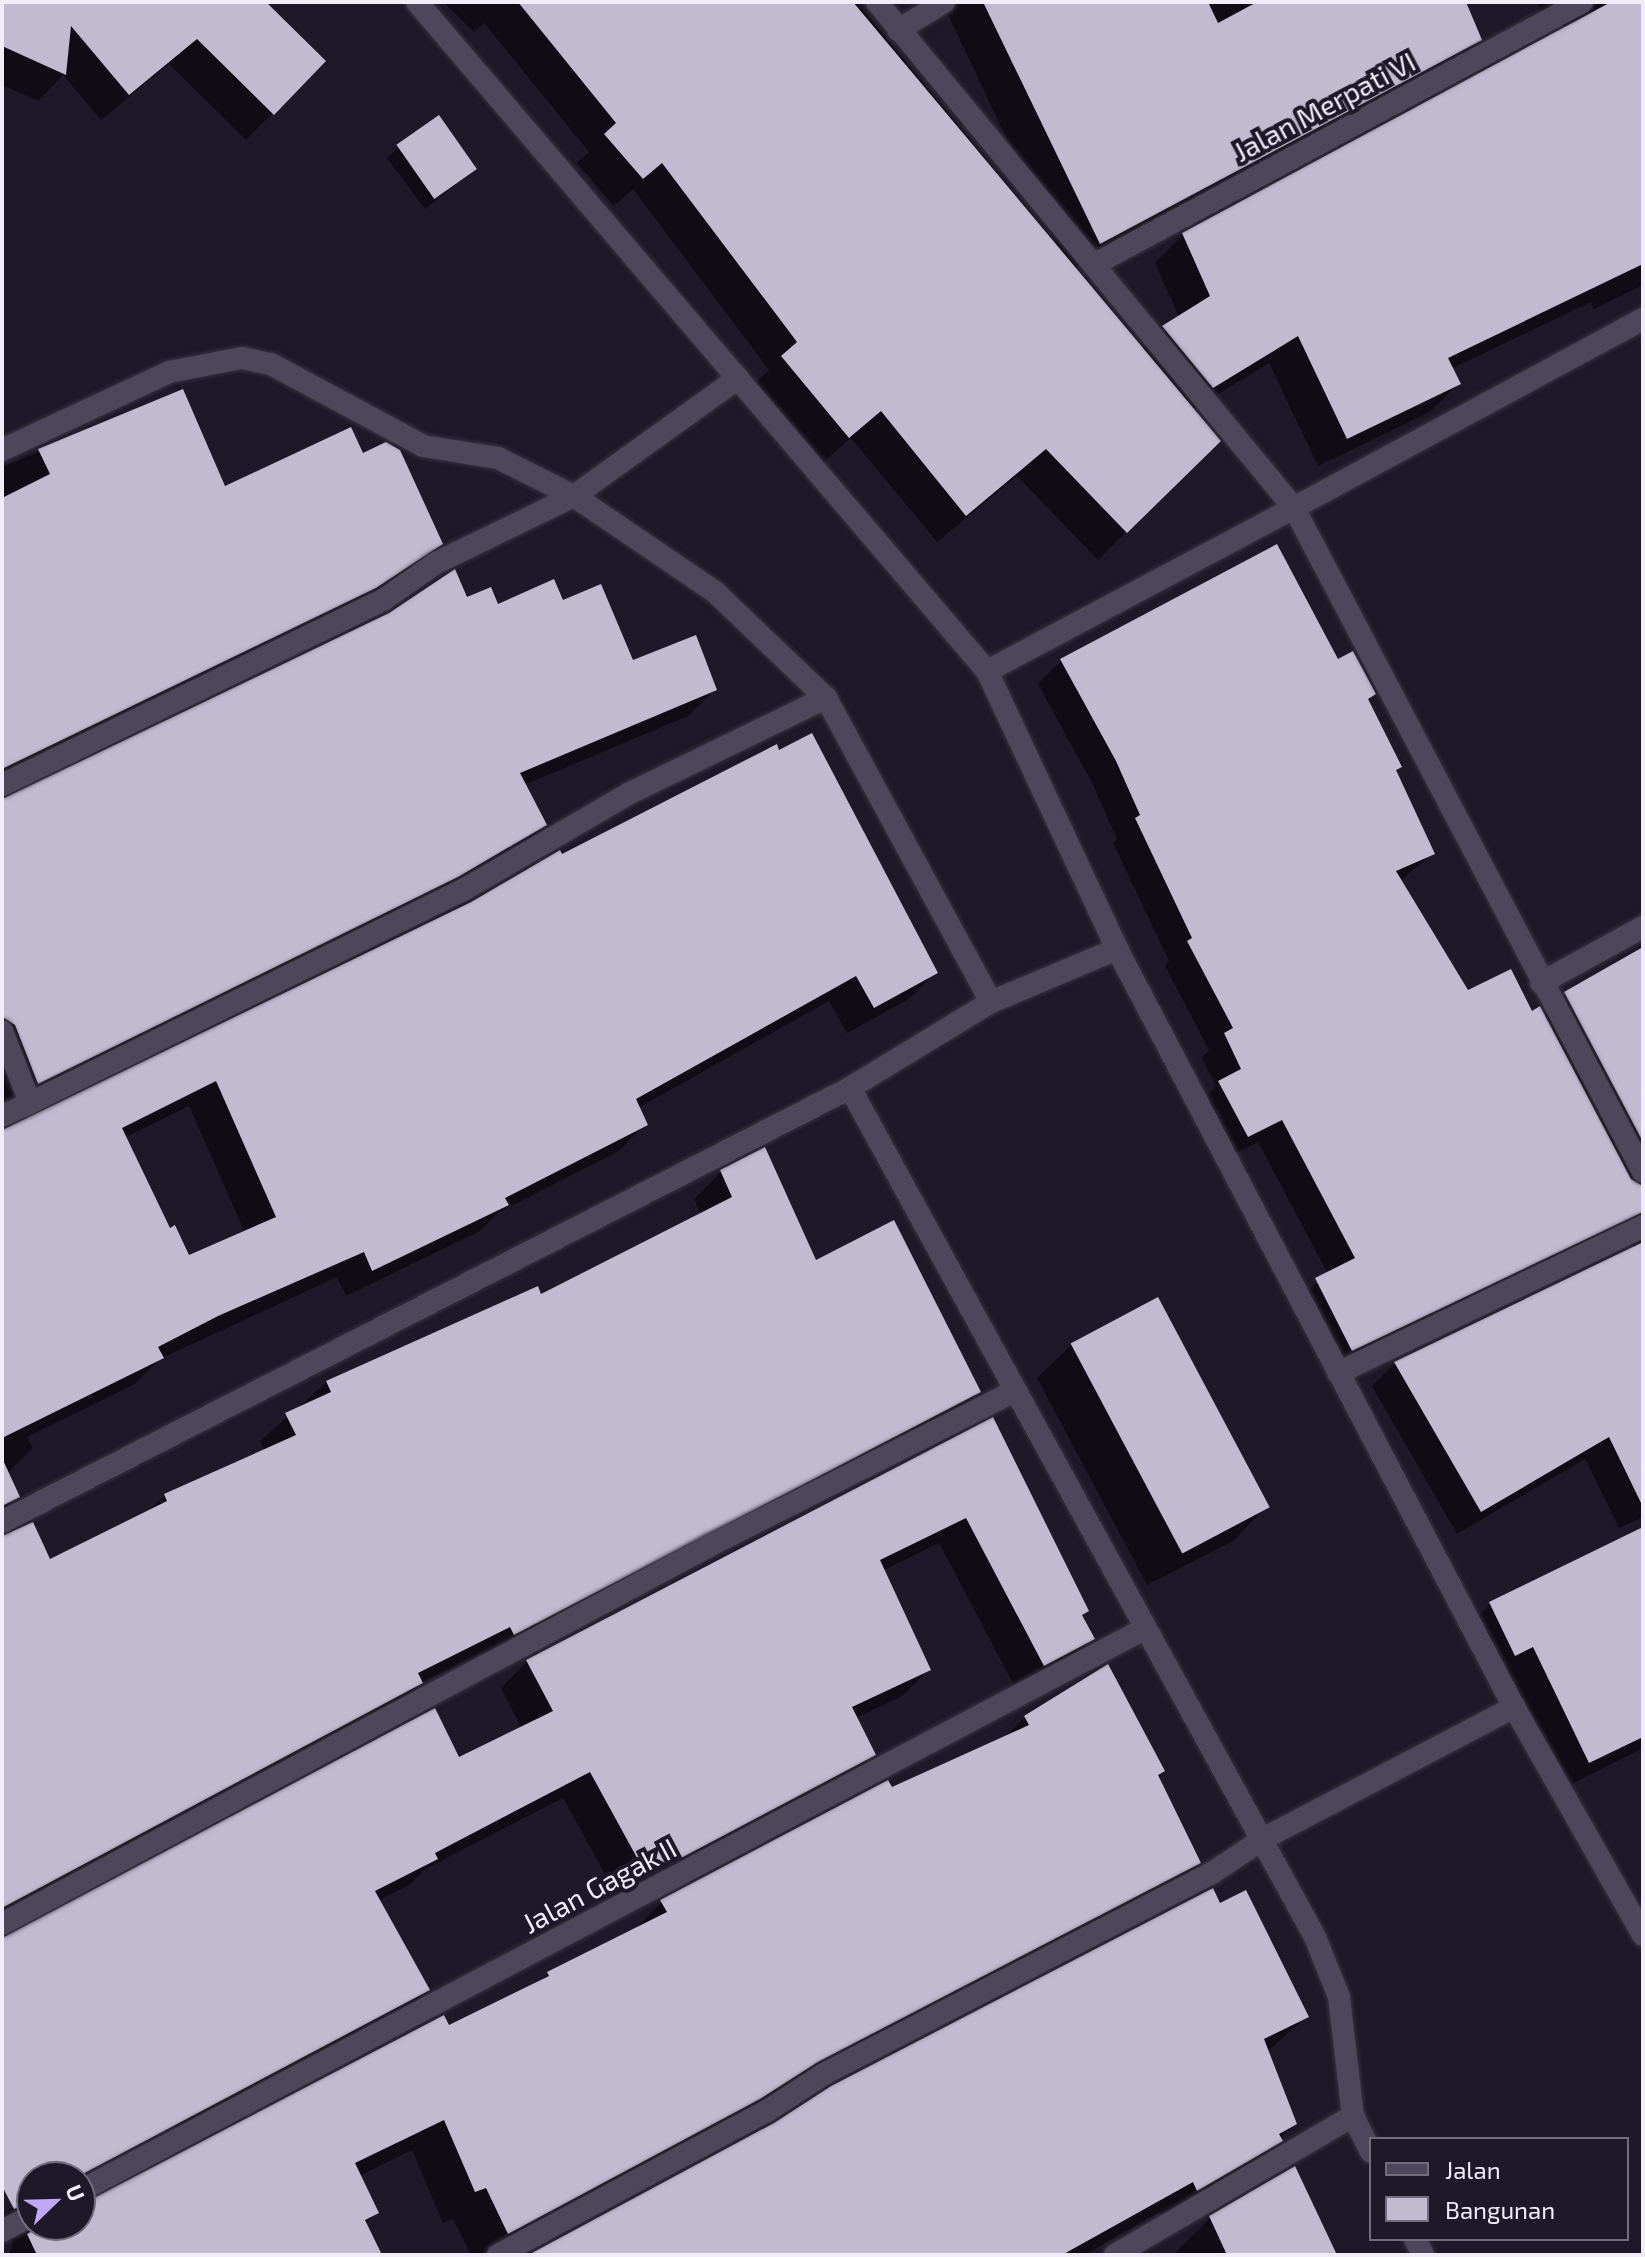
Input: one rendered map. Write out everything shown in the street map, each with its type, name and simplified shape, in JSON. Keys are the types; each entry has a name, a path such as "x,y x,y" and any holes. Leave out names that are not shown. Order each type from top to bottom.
{"street":[{"path":"417,2 987,671 1117,949 1514,1707 1643,1935"},
{"path":"877,2 1294,508 1643,1172"},
{"path":"898,30 944,2"},
{"name":"Jalan Merpati VI","path":"1095,264 1582,2"},
{"path":"987,671 1643,319"},
{"path":"2,450 169,372 242,358 271,364 423,446 498,458 574,496 715,592 826,698 991,1002"},
{"path":"2,785 383,600 436,563 574,496 738,378"},
{"path":"2,1116 465,889 630,793 826,698"},
{"path":"1541,983 1643,927"},
{"path":"2,1522 850,1088 991,1002 1117,949"},
{"path":"2,1031 30,1103"},
{"path":"850,1088 1315,1937 1339,1997 1353,2116 1369,2148"},
{"path":"1338,1373 1643,1226"},
{"path":"2,1924 711,1545 1014,1391"},
{"name":"Jalan Gagak II","path":"96,2183 1144,1629"},
{"path":"498,2255 767,2111 824,2074 1212,1873 1263,1839 1514,1707"},
{"path":"1115,2255 1353,2116"}],"building":[{"path":"2,2 266,2 326,61 274,115 197,39 129,95 71,26 66,75 2,46"},
{"path":"518,2 853,2 1221,441 1127,533 1046,449 966,516 881,411 849,438 781,356 797,342 662,163 643,179 604,134 616,123"},
{"path":"983,2 1208,2 1218,23 1257,2 1466,2 1482,40 1100,244"},
{"path":"1611,2 1643,2 1643,264 1448,358 1461,384 1347,439 1298,336 1213,388 1162,326 1210,296 1182,233"},
{"path":"439,115 477,169 434,199 396,145"},
{"path":"183,389 225,486 351,427 363,453 386,442 400,450 443,544 376,588 2,769 2,498 50,474 38,449"},
{"path":"1277,544 1338,659 1353,651 1376,694 1368,699 1402,767 1396,770 1435,854 1396,871 1468,990 1511,969 1532,1011 1540,1006 1631,1179 1643,1186 1643,1212 1352,1351 1315,1278 1355,1258 1282,1120 1248,1137 1218,1081 1241,1069 1224,1033 1233,1028 1187,941 1192,938 1135,818 1140,815 1116,761 1060,659"},
{"path":"455,569 467,597 491,587 498,604 554,579 563,600 601,584 633,660 696,635 717,690 520,773 547,825 458,877 38,1084 15,1025 2,1017 2,799 389,613"},
{"path":"812,733 938,973 874,1008 856,976 636,1099 648,1125 505,1198 509,1205 372,1271 364,1252 218,1316 158,1347 164,1358 2,1438 2,1130 471,902 560,850 562,854 777,744 779,750","holes":["216,1081 276,1217 189,1255 175,1225 170,1228 122,1128"]},
{"path":"1643,947 1643,1142 1564,992"},
{"path":"765,1147 816,1260 894,1220 981,1392 514,1635 510,1627 418,1673 423,1683 2,1908 2,1536 33,1522 50,1559 167,1501 164,1494 296,1435 285,1413 331,1392 326,1381 538,1286 541,1294 732,1197 720,1170"},
{"path":"1643,1242 1643,1507 1609,1437 1481,1512 1394,1362"},
{"path":"1158,1297 1270,1507 1182,1554 1071,1343"},
{"path":"993,1417 1089,1611 1082,1615 1095,1639 1044,1666 966,1518 880,1560 931,1670 852,1707 876,1755 647,1876 590,1772 435,1853 438,1859 375,1891 430,1990 96,2167 96,2161 16,2161 14,2209 2,2186 2,1938 435,1708 459,1757 553,1711 526,1660"},
{"path":"2,1458 20,1497 2,1506"},
{"path":"1643,1527 1643,1737 1589,1763 1533,1647 1515,1656 1489,1602"},
{"path":"1108,1664 1165,1771 1158,1775 1201,1863 818,2062 760,2099 508,2234 486,2188 475,2192 444,2120 355,2163 379,2213 365,2220 382,2255 37,2255 30,2241 96,2241 96,2197 444,2015 449,2025 549,1976 547,1972 667,1912 660,1900 888,1780 892,1787 1029,1725 1024,1716"},
{"path":"1213,1888 1220,1903 1246,1890 1309,2017 1264,2039 1297,2124 1279,2134 1283,2141 1197,2191 1193,2182 1062,2255 528,2255 774,2123 831,2086"},
{"path":"1295,2166 1337,2255 1227,2255 1209,2216"}]}
